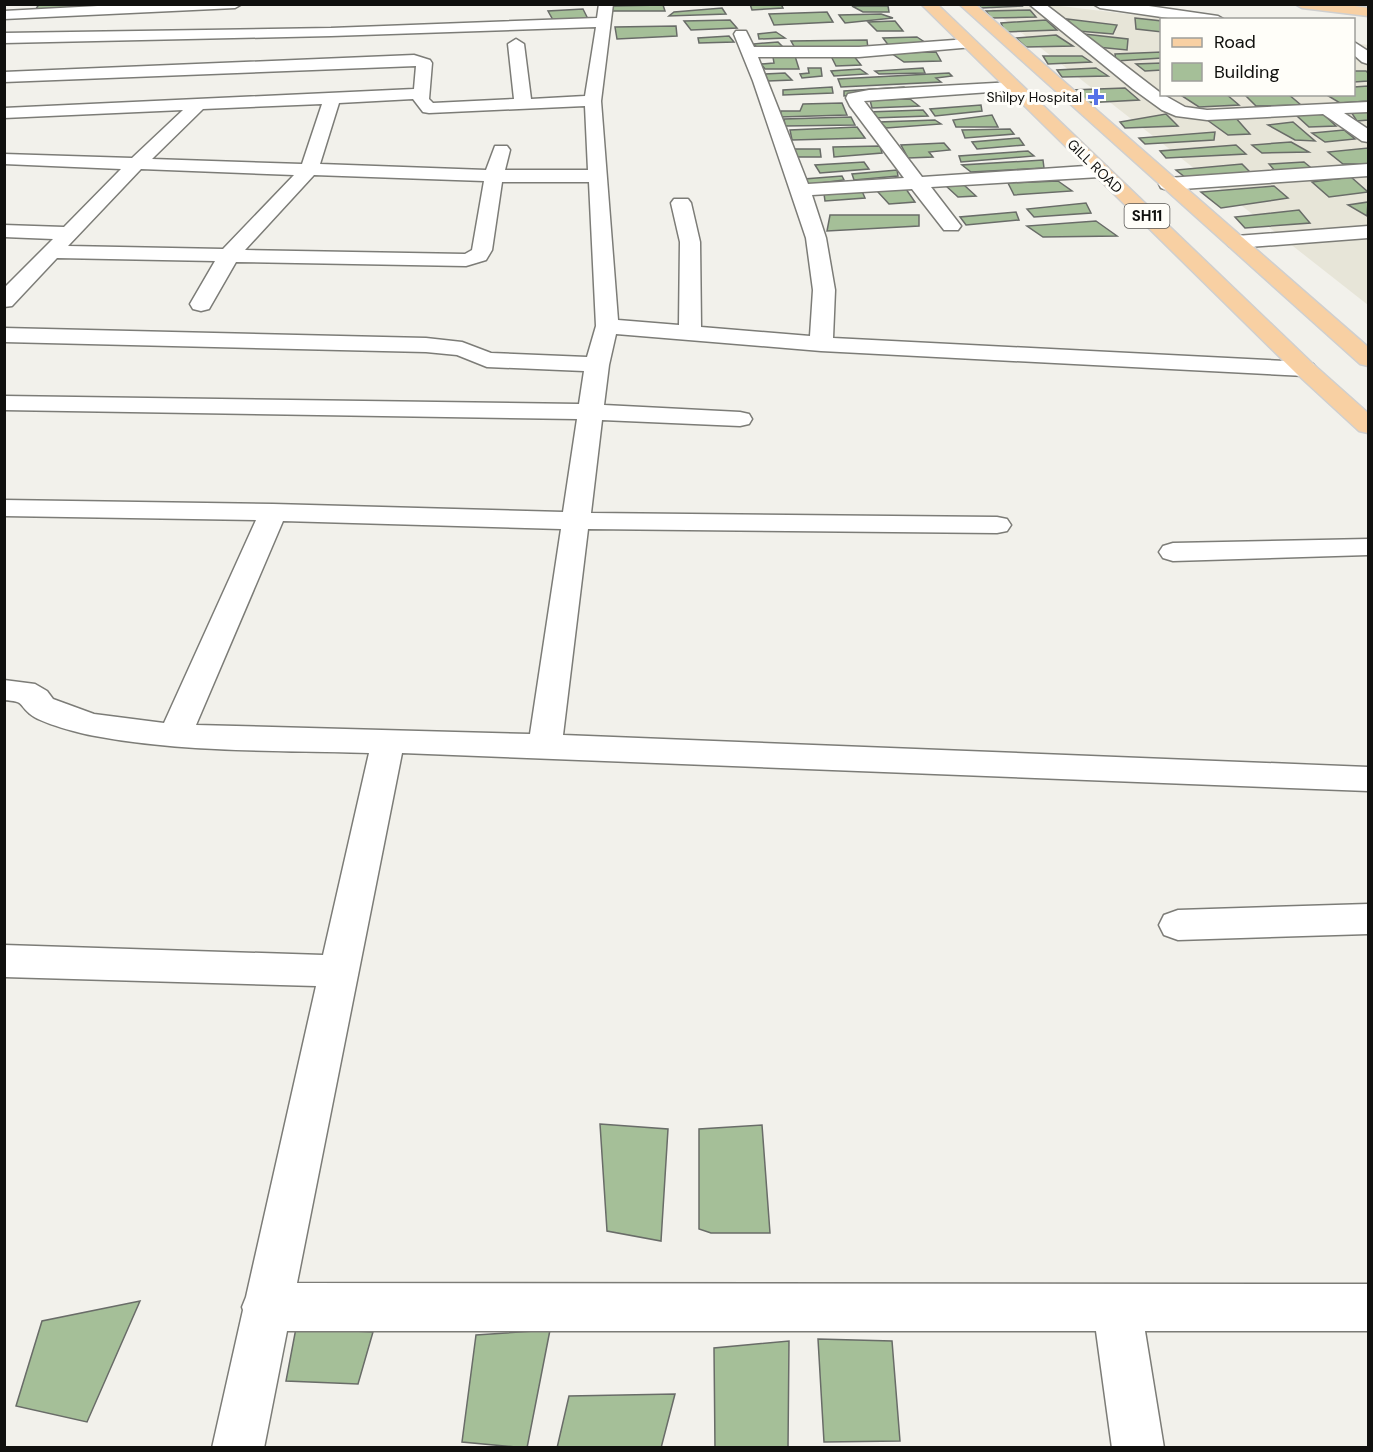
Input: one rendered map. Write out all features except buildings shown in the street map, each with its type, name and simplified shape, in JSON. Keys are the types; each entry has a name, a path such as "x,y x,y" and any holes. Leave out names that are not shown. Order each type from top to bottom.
{"main road":[{"name":"GILL ROAD","path":"928,4 1305,369 1368,426"},
{"name":"SH11","path":"966,4 1168,184 1367,355"},
{"path":"1302,4 1368,12"}],"street":[{"path":"4,15 235,4"},
{"path":"1036,4 1139,86 1174,110 1207,114 1368,107"},
{"path":"1100,4 1162,8 1209,18"},
{"path":"4,38 343,31 605,13 593,101 607,326 597,366 545,746"},
{"path":"389,15 413,14"},
{"path":"741,34 761,81 816,238 824,290 821,344"},
{"path":"516,44 523,104"},
{"path":"749,52 859,52 968,44"},
{"path":"1355,49 1368,59"},
{"path":"4,77 414,60 423,63 423,103 429,108 593,101"},
{"path":"951,226 854,98 869,95 1013,87"},
{"path":"4,113 422,94"},
{"path":"201,304 230,255 309,170 332,97"},
{"path":"4,301 138,162 200,103"},
{"path":"1328,110 1368,137"},
{"path":"41,127 55,111"},
{"path":"9,159 28,143"},
{"path":"50,252 440,261 472,259 479,256 482,250 494,176 501,150"},
{"path":"9,159 494,176 597,176"},
{"path":"1168,184 1368,170"},
{"path":"801,190 1100,171"},
{"path":"681,203 690,242 690,333"},
{"path":"4,231 69,233"},
{"path":"1236,242 1368,232"},
{"path":"4,267 35,268"},
{"path":"607,326 821,344 1305,369"},
{"path":"4,335 426,345 462,349 487,360 597,366"},
{"path":"4,403 591,412 740,419"},
{"path":"4,508 273,512 576,521 998,525"},
{"path":"175,736 273,512"},
{"path":"1173,552 1368,547"},
{"path":"4,690 24,691 36,698 42,706 69,718 94,725 175,736 545,746 1368,779"},
{"path":"238,1448 266,1306 388,742"},
{"path":"1178,925 1368,919"},
{"path":"4,961 339,971"},
{"path":"266,1306 1368,1307"},
{"path":"1117,1308 1138,1448"}],"shaded area":[{"path":"986,5 1052,5 1161,18 1160,96 1355,96 1355,43 1368,45 1368,305"}],"place":[{"name":"Shilpy Hospital","path":"1096,97"}]}
